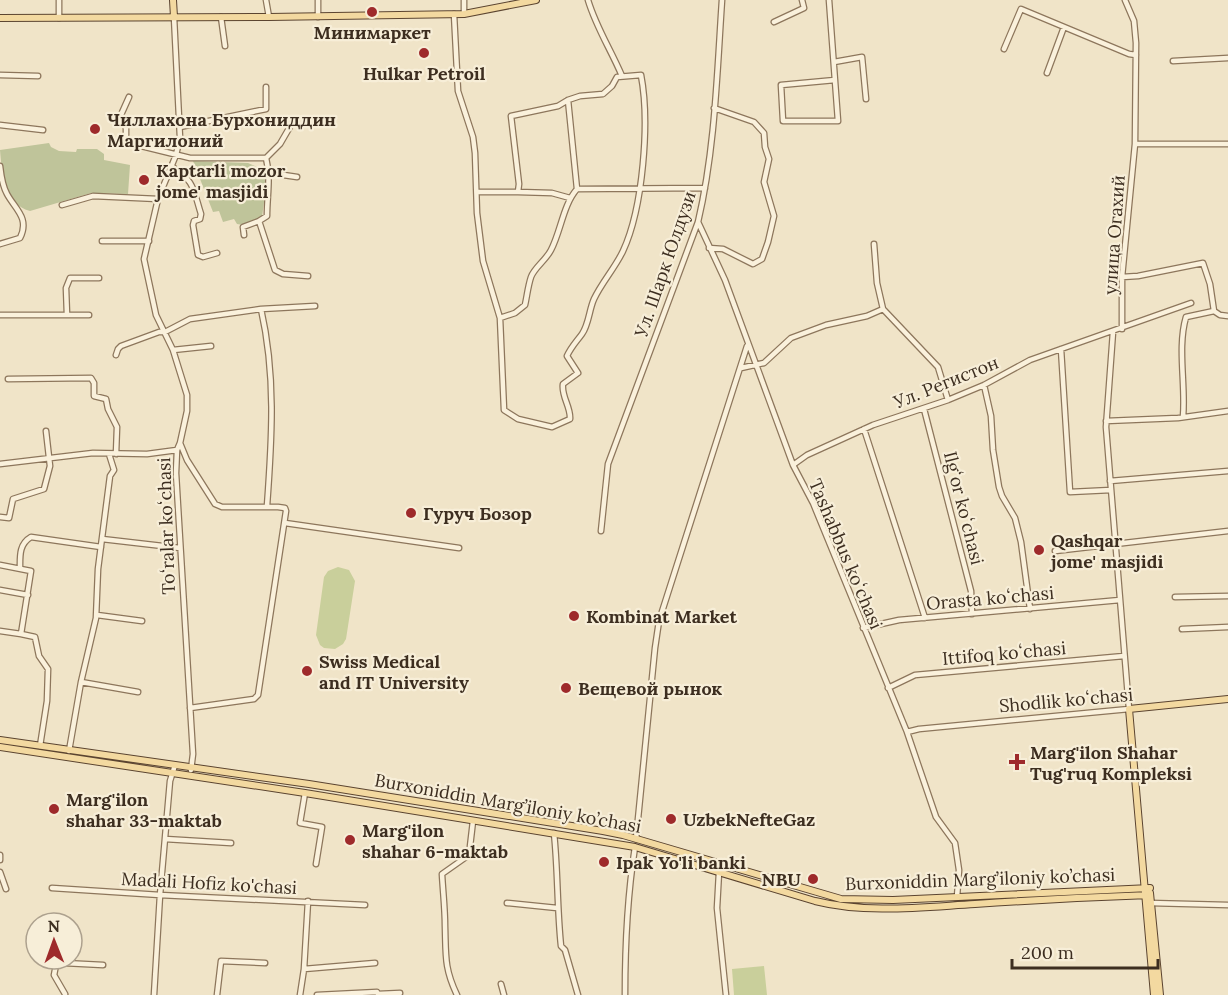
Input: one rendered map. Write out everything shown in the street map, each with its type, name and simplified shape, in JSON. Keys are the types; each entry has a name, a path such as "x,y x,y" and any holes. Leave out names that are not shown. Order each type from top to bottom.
{"main road":[{"name":"Toʻralar koʻchasi","path":"173,0 174,17"},
{"path":"0,18 464,14 536,0"},
{"name":"Shodlik koʻchasi","path":"1129,709 1228,699"},
{"path":"1129,709 1142,867 1148,892 1155,995"},
{"name":"Burxoniddin Marg’iloniy ko’chasi","path":"0,740 191,767 603,831 841,899 893,900 1148,892"},
{"name":"Burxoniddin Marg’iloniy ko’chasi","path":"0,747 305,793 635,847 842,907 956,905 1148,892"},
{"path":"956,905 957,897"},
{"path":"1148,904 1160,995"}],"street":[{"path":"59,0 59,18"},
{"path":"266,0 269,17"},
{"path":"318,0 318,17"},
{"path":"464,0 464,14"},
{"path":"588,0 596,24 622,76"},
{"name":"Ул. Шарк Юлдузи","path":"601,531 608,464 698,222 705,188 723,0"},
{"path":"774,22 804,8 802,0"},
{"path":"829,0 834,62 838,121 783,122 781,85 835,80"},
{"name":"улица Огахий","path":"1122,329 1122,277 1135,144 1136,55 1134,21 1125,0"},
{"path":"1004,49 1021,9 1136,55"},
{"path":"454,14 458,91 473,137 477,213 483,261 500,318 504,410 518,419 552,426 570,419 571,413 562,390 563,384 578,373 567,356 575,340 583,333 594,300 623,251 639,190 645,123 641,75 617,77 612,86 603,94 568,100 558,106 511,116 518,192"},
{"name":"Toʻralar koʻchasi","path":"174,17 180,127 176,155 158,199 144,259 156,315 173,350 188,400 177,450 176,472 193,754 189,776"},
{"path":"221,17 225,46"},
{"path":"1047,73 1064,27"},
{"path":"834,62 862,57 866,99"},
{"path":"1173,61 1228,58"},
{"path":"0,75 38,76"},
{"path":"180,127 266,109 267,87"},
{"path":"129,97 120,117 126,128 128,142 190,158 266,158 280,144 291,124"},
{"path":"500,318 515,313 525,305 532,274 551,251 570,198 577,189 568,100"},
{"path":"710,248 723,249 753,264 762,259 774,216 764,182 769,159 764,133 754,122 714,108"},
{"path":"0,125 43,130"},
{"path":"1135,144 1228,144"},
{"path":"244,236 243,227 267,216 270,172 266,158"},
{"path":"0,165 7,193 21,214 21,237 0,244"},
{"path":"171,166 183,173 190,181 201,214 200,219 194,221 193,225 198,255 203,257 217,253"},
{"path":"270,172 297,177"},
{"path":"577,189 705,188"},
{"path":"477,192 552,193 570,198"},
{"path":"62,206 93,196 158,199"},
{"path":"259,221 276,272 308,276"},
{"name":"Tashabbus koʻchasi","path":"698,222 725,280 747,346 793,465 813,503 907,732 936,817 955,843 958,870 957,897"},
{"path":"102,241 149,241"},
{"path":"874,244 877,283 883,309 938,368 948,400"},
{"path":"1122,277 1203,263 1210,284 1214,311"},
{"path":"67,315 66,288 70,278 99,278"},
{"name":"Ул. Регистон","path":"793,465 807,455 864,429 924,409 984,385 1030,360 1191,303"},
{"path":"116,355 121,346 165,332 190,319 261,309 315,306"},
{"path":"261,309 268,336 273,400 267,506"},
{"path":"741,368 764,363 791,338 826,325 867,316 883,309"},
{"path":"1183,417 1185,387 1183,328 1186,318 1214,311 1228,316"},
{"path":"0,315 89,315"},
{"path":"1113,332 1106,421 1129,709"},
{"path":"173,350 211,346"},
{"path":"636,839 659,621 747,346"},
{"path":"1061,349 1070,492 1111,490"},
{"path":"8,378 92,378 94,396 106,399 108,409 116,422 116,454"},
{"path":"984,385 991,416 997,480 1002,496 1015,518 1021,542 1030,609"},
{"name":"Ilgʻor koʻchasi","path":"924,409 971,591 972,614"},
{"path":"1106,421 1183,417 1228,411"},
{"path":"864,429 925,618"},
{"path":"0,517 9,518 14,499 44,489 50,458 46,431"},
{"path":"180,443 187,460 216,504 222,507 267,506 285,508 286,511 257,697 190,708"},
{"path":"0,464 93,453 147,454 177,450"},
{"path":"69,751 81,682 97,615 96,585 110,476 114,470 109,454"},
{"path":"1110,481 1228,471"},
{"path":"285,523 459,548"},
{"path":"1055,551 1228,531"},
{"path":"20,568 21,547 25,540 31,537 101,547"},
{"path":"102,539 180,548"},
{"path":"0,565 31,571 21,634"},
{"path":"0,590 27,595"},
{"path":"1175,597 1228,596"},
{"name":"Orasta koʻchasi","path":"863,628 899,620 1120,600"},
{"path":"97,615 142,621"},
{"path":"1182,629 1228,627"},
{"path":"0,631 35,637 39,656 48,669 47,701 40,746"},
{"name":"Ittifoq koʻchasi","path":"888,688 915,675 1124,656"},
{"path":"81,682 138,692"},
{"name":"Shodlik koʻchasi","path":"907,732 1129,709"},
{"path":"154,995 165,839 175,765"},
{"path":"305,793 300,823 322,827 316,864"},
{"path":"458,995 450,980 444,955 446,926 442,874 469,855 473,821"},
{"path":"554,833 561,946 565,950 578,995"},
{"path":"165,839 231,843"},
{"path":"625,995 628,885 635,847"},
{"path":"0,855 0,860"},
{"path":"0,872 6,889"},
{"path":"718,872 717,908 726,995"},
{"name":"Madali Hofiz ko'chasi","path":"52,888 365,905"},
{"path":"300,995 308,901"},
{"path":"507,903 557,908"},
{"path":"1148,904 1228,906"},
{"path":"218,995 221,961 265,963"},
{"path":"65,995 54,975 56,965 64,963 103,964"},
{"path":"304,969 375,963"},
{"path":"501,984 504,995"},
{"path":"317,995 400,993"}],"green space":[{"path":"49,143 51,147 59,151 76,152 77,149 97,149 104,154 104,160 130,165 128,194 91,193 30,211 21,207 10,195 6,186 0,150"},
{"path":"193,161 248,163 268,172 262,217 243,225 237,224 234,219 223,222 219,211 213,212"},
{"path":"338,567 349,570 355,581 346,639 335,649 324,648 320,645 316,635 324,577 328,571"},
{"path":"764,966 767,995 734,995 732,969"}],"place":[{"name":"Минимаркет","path":"372,12"},
{"name":"Hulkar Petroil","path":"424,53"},
{"name":"Чиллахона Бурхониддин Маргилоний","path":"95,129"},
{"name":"Kaptarli mozor jome' masjidi","path":"144,180"},
{"name":"Гуруч Бозор","path":"411,513"},
{"name":"Qashqar jome' masjidi","path":"1039,550"},
{"name":"Kombinat Market","path":"574,616"},
{"name":"Swiss Medical and IT University","path":"307,671"},
{"name":"Вещевой рынок","path":"566,688"},
{"name":"Marg'ilon Shahar Tug'ruq Kompleksi","path":"1017,762"},
{"name":"Marg'ilon shahar 33-maktab","path":"54,809"},
{"name":"UzbekNefteGaz","path":"671,819"},
{"name":"Marg'ilon shahar 6-maktab","path":"350,840"},
{"name":"Ipak Yo'li banki","path":"604,862"},
{"name":"NBU","path":"813,879"}]}
